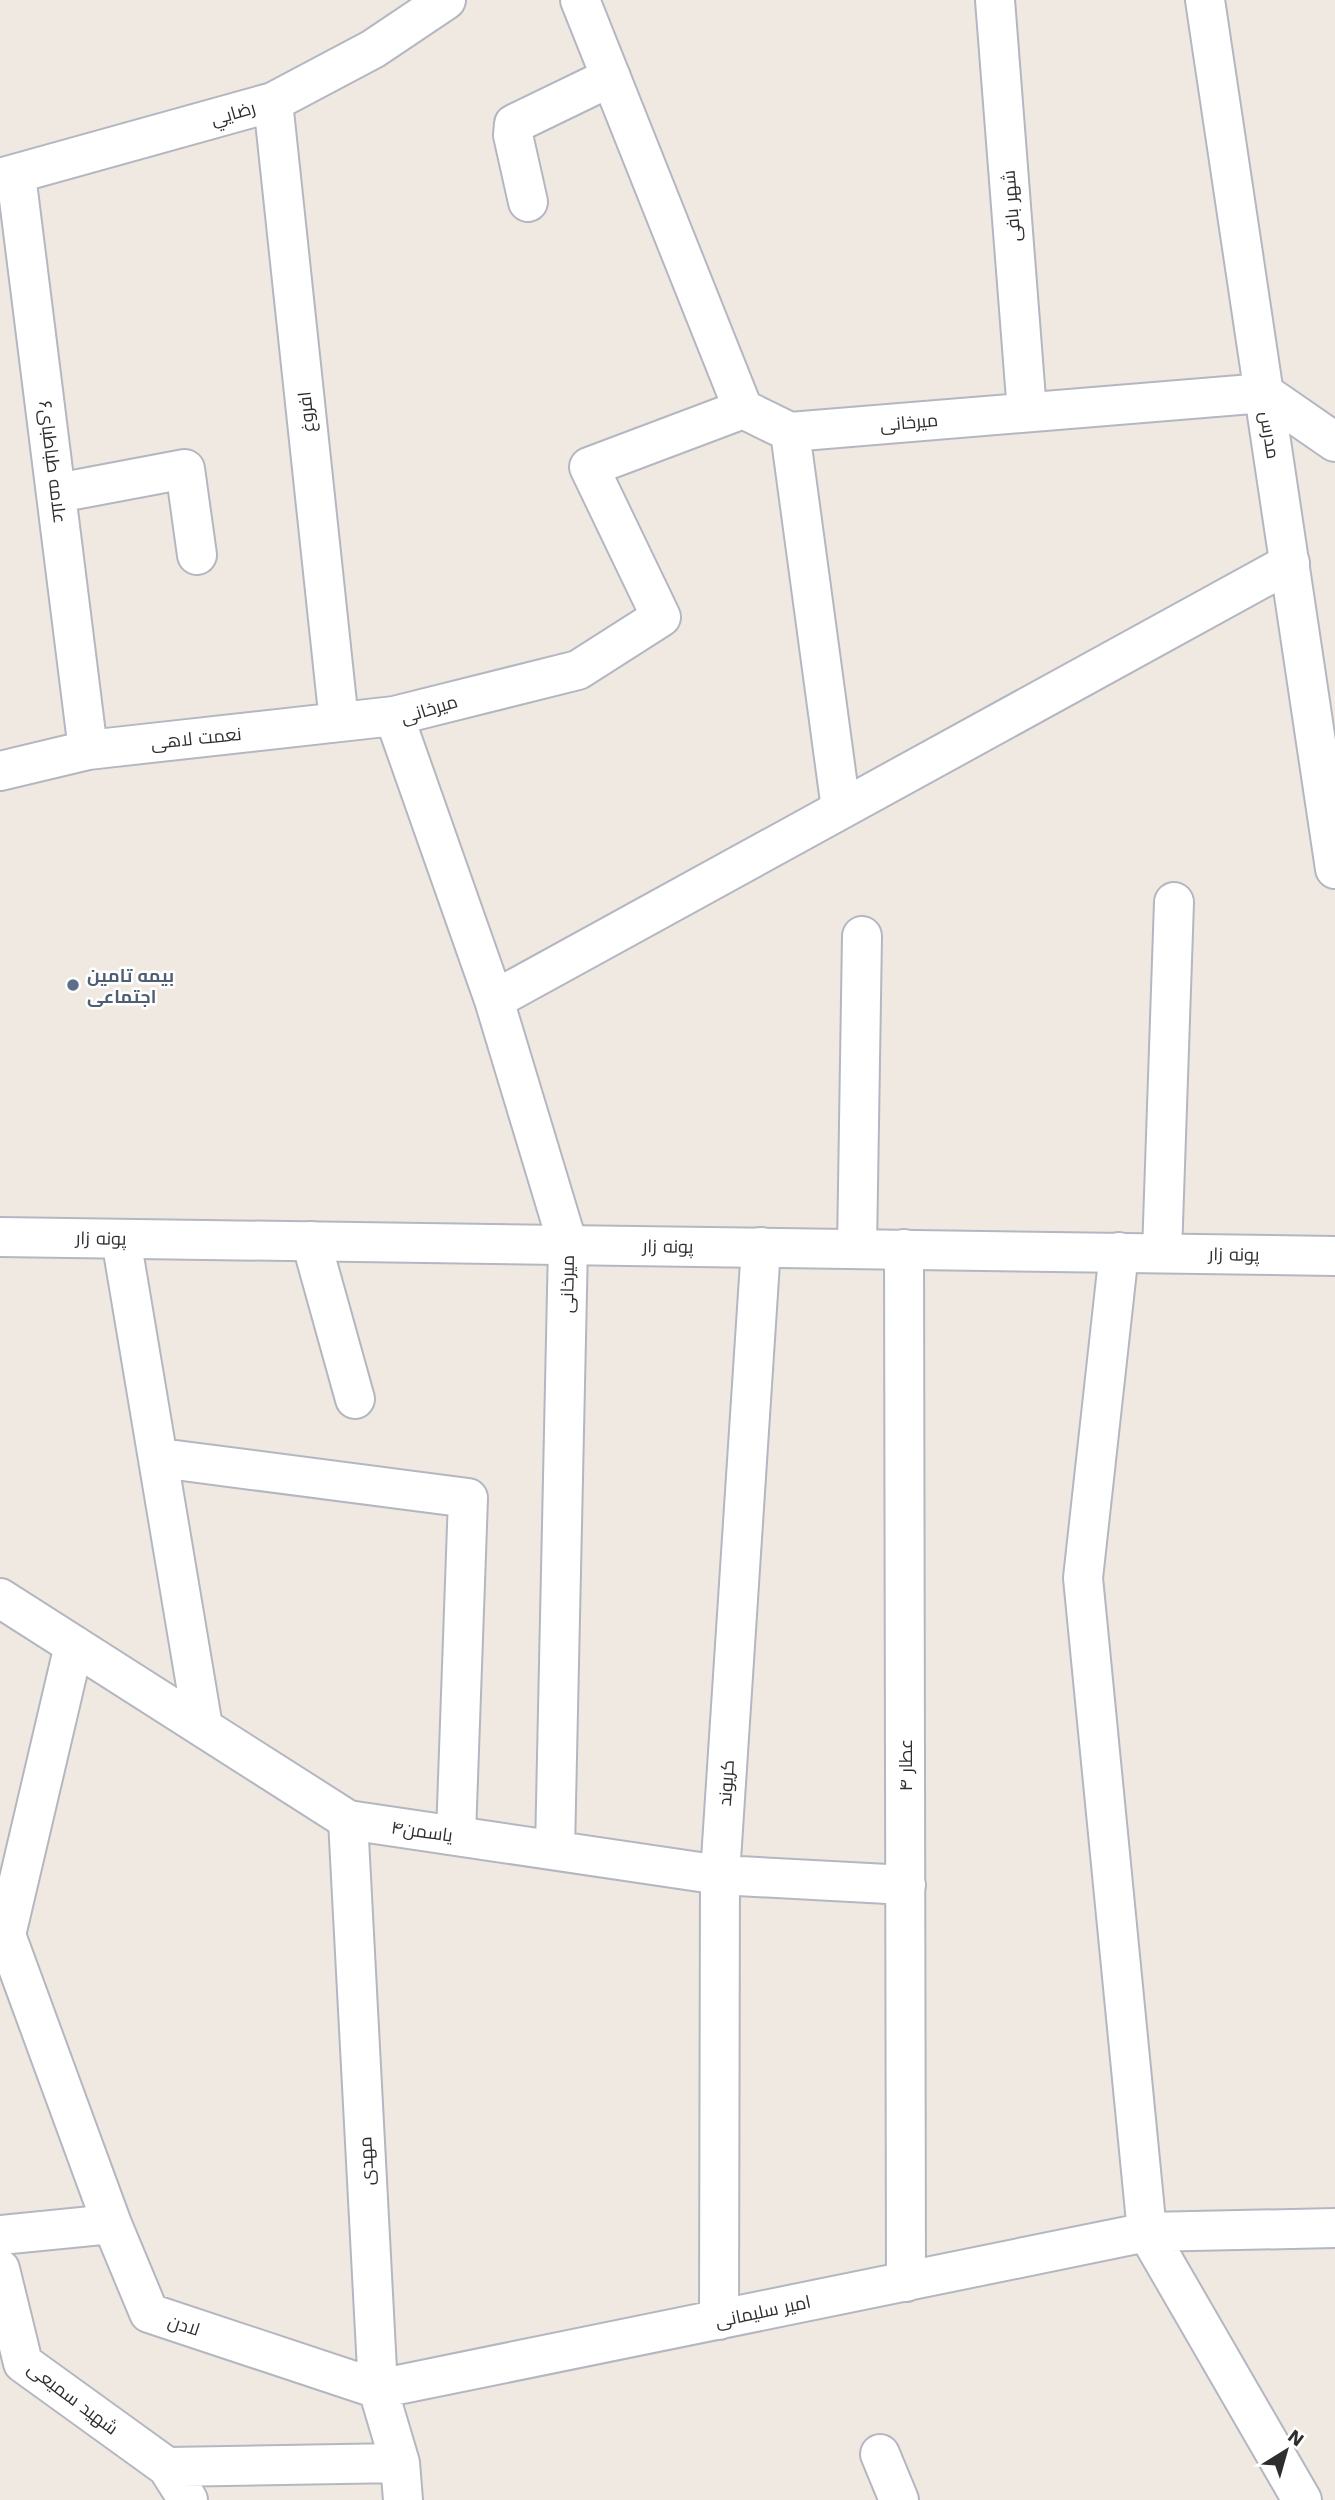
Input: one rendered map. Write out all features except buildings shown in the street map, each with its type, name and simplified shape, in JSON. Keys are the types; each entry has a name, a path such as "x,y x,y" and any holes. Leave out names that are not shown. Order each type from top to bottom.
{"street":[{"name":"رضایي","path":"8,176 273,102 373,49 446,0"},
{"path":"580,0 743,409 790,432 841,809"},
{"name":"شهر بافی","path":"995,0 1027,412"},
{"name":"مدرس","path":"1205,0 1335,869"},
{"path":"528,202 513,135 514,124 611,77"},
{"name":"افروغ","path":"273,102 339,722"},
{"name":"علامه طباطبای۶","path":"8,176 58,493 88,750"},
{"path":"1264,393 1335,442"},
{"name":"میرخانی","path":"790,432 1264,393"},
{"name":"میرخانی","path":"555,1850 568,1245 494,1000 394,716 578,670 661,617 589,467 743,409"},
{"path":"58,493 185,469 197,555"},
{"path":"494,1000 1290,563"},
{"name":"نعمت لاهی","path":"0,771 88,750 394,716"},
{"path":"1162,1253 1174,902"},
{"path":"857,1248 863,936"},
{"name":"پونه زار","path":"0,1237 1335,1256"},
{"path":"121,1238 203,1727"},
{"path":"311,1241 355,1399"},
{"name":"کریوند","path":"719,2320 720,1875 761,1247"},
{"name":"عطار ۴","path":"904,1249 906,2282"},
{"path":"1119,1252 1083,1578 1146,2232 1302,2500"},
{"path":"160,1458 468,1498 456,1835"},
{"name":"یاسمن۴","path":"0,1598 348,1820 720,1875 906,1885"},
{"path":"3,1936 74,1645"},
{"name":"مهدی","path":"348,1820 379,2389 402,2482"},
{"name":"لادن","path":"3,1936 112,2224 149,2313 379,2389"},
{"path":"0,2235 112,2224"},
{"name":"امیر سلیمانی","path":"379,2389 1146,2232 1335,2228"},
{"name":"شهید سمیعی","path":"0,2269 23,2363 167,2467 188,2500"},
{"path":"880,2454 899,2500"},
{"path":"167,2467 402,2482"}],"place":[{"name":"بیمه تامین اجتماعی","path":"73,985"}]}
